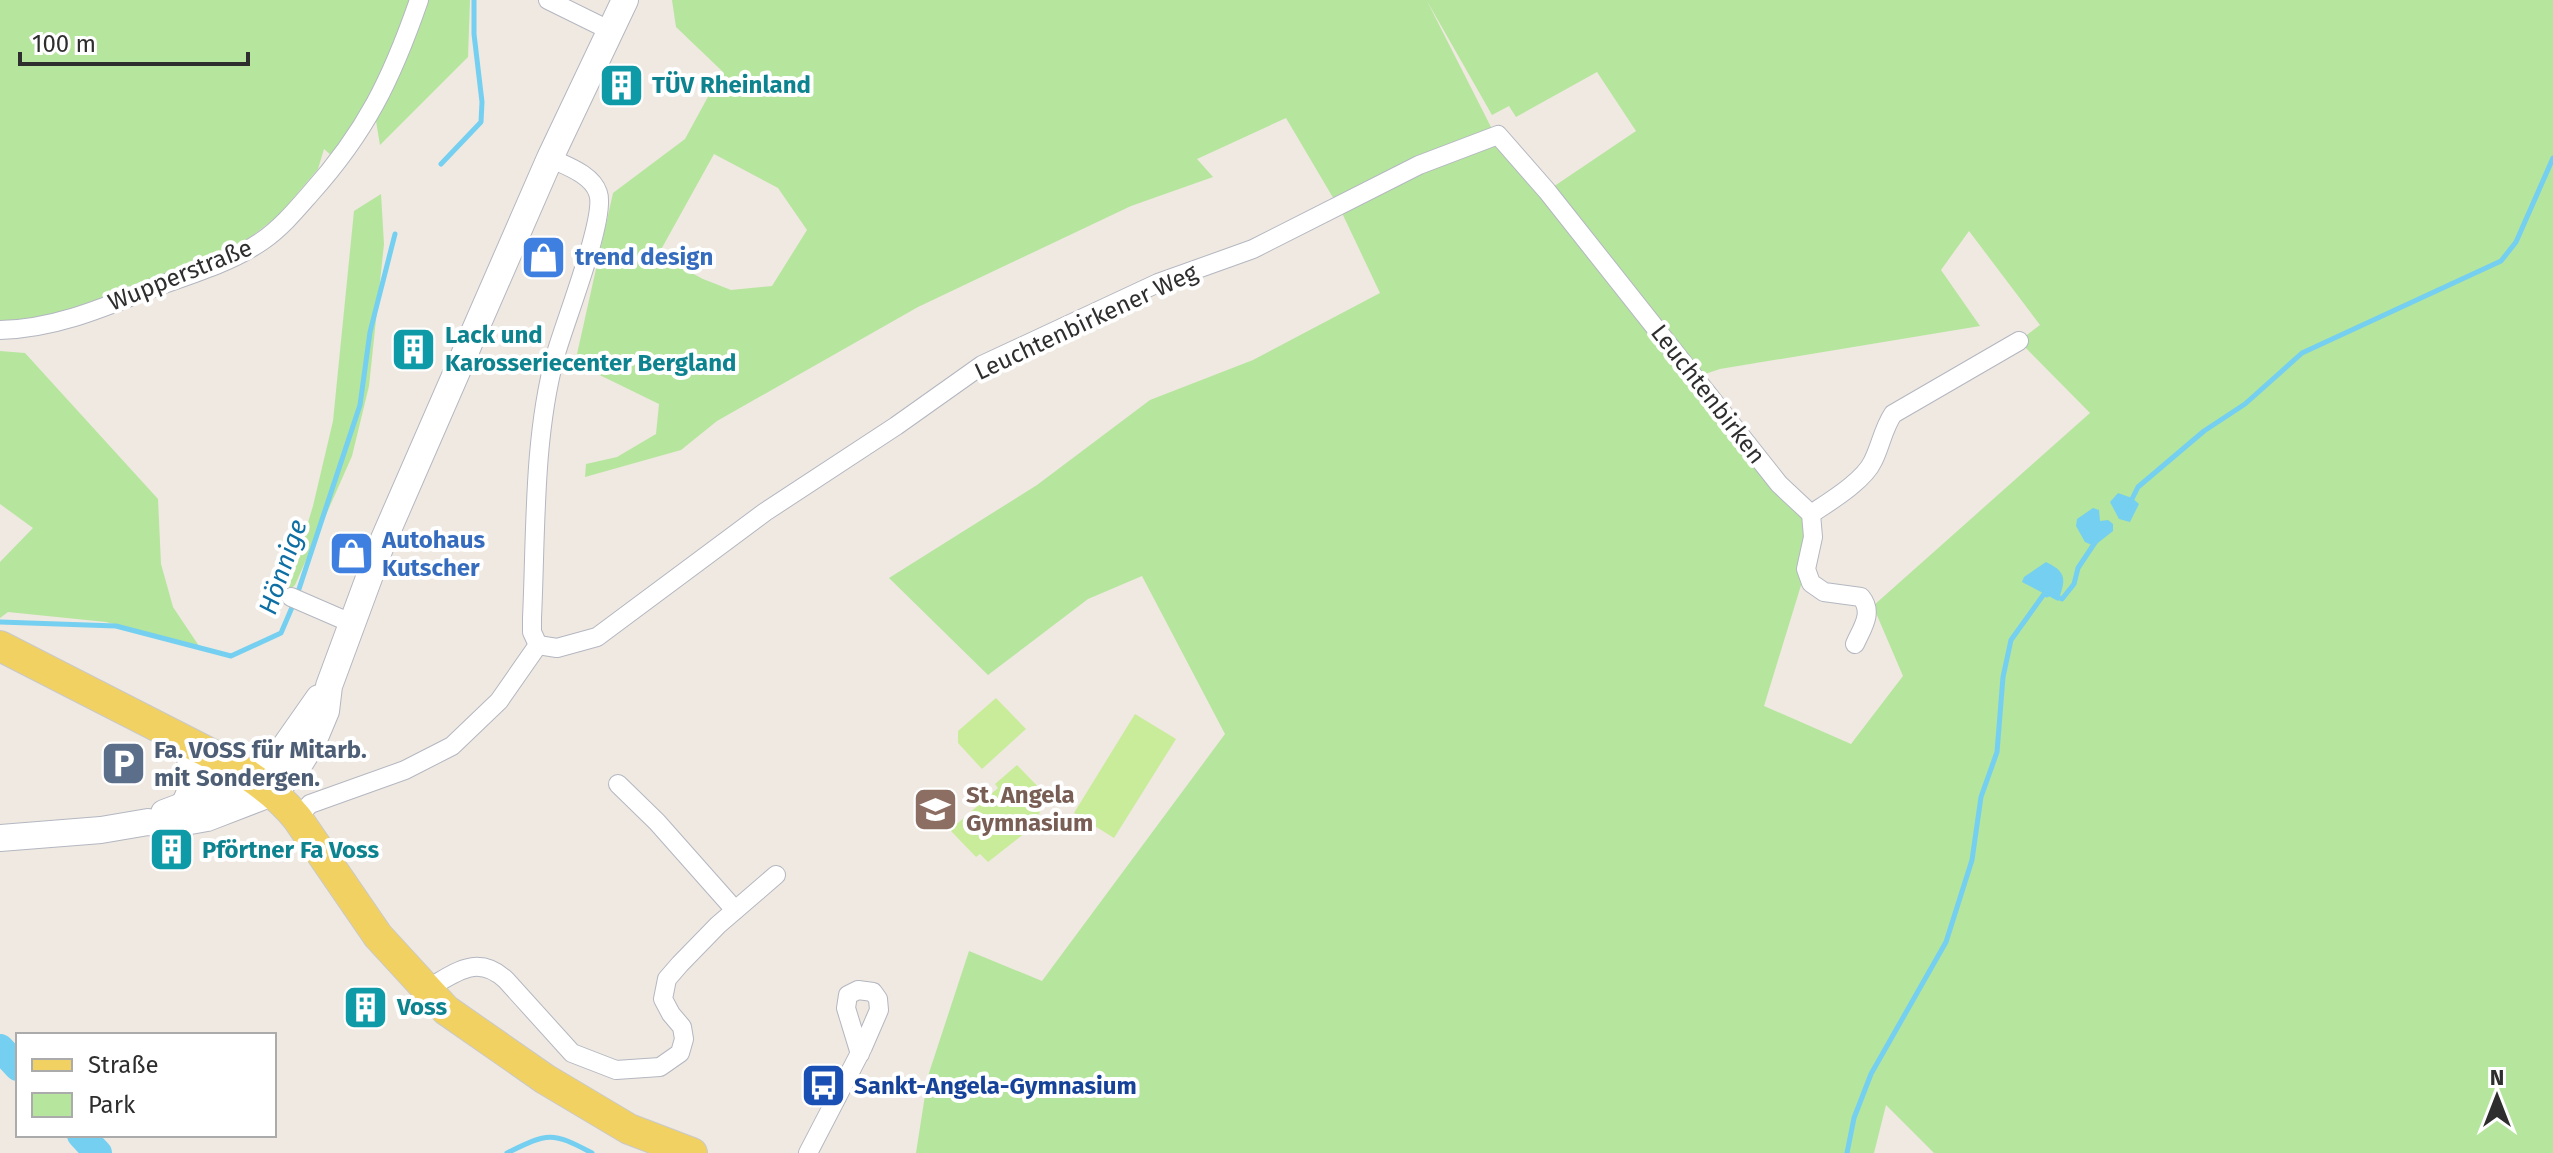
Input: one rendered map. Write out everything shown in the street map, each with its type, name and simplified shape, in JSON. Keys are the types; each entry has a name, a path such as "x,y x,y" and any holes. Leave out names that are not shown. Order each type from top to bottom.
{"main road":[{"path":"148,822 168,825 207,818 263,786 279,755 329,686 380,548 550,158 625,0"},
{"path":"0,646 223,760 263,786 297,818 378,936 425,990 461,1023 545,1079 629,1129 692,1153"},
{"path":"181,739 195,772 195,783 183,807"},
{"path":"0,838 101,830 148,822 183,807 263,786"}],"street":[{"name":"Wupperstraße","path":"0,330 34,329 109,306 212,267 262,241 295,211 351,145 392,74 419,0"},
{"path":"548,0 611,31"},
{"name":"Leuchtenbirken","path":"1498,135 1547,191 1779,484 1811,514"},
{"name":"Leuchtenbirkener Weg","path":"538,645 557,648 597,637 765,512 982,365 1158,283 1253,249 1419,165 1498,135"},
{"path":"297,818 310,804 405,770 452,746 499,701 538,645 532,632 544,415 555,358 598,215 599,193 587,176 550,158"},
{"path":"1855,644 1867,617 1867,605 1861,597 1824,592 1811,583 1806,569 1813,537 1811,514 1838,497 1872,464 1893,414 2019,341"},
{"path":"297,599 351,623"},
{"path":"618,784 657,822 735,910"},
{"path":"425,990 464,968 493,970 506,980 572,1053 616,1070 660,1067 680,1053 684,1039 682,1027 663,999 667,979 735,910 776,875"},
{"path":"808,1153 860,1054"}],"green space":[{"path":"0,0 412,0 367,110 331,155 324,149 318,169 279,215 212,267 0,330"},
{"path":"427,0 470,0 468,57 380,145 375,115"},
{"path":"672,0 2553,0 2553,1153 1934,1153 1886,1105 1874,1153 916,1153 928,1076 969,951 1042,981 1225,734 1142,576 1088,599 988,675 889,578 1037,485 1150,400 1253,360 1380,293 1342,213 1421,168 1494,145 1511,157 1803,516 1806,569 1764,706 1851,744 1903,676 1873,606 2090,413 2019,341 2040,325 1969,231 1941,270 1980,326 1720,369 1696,377 1547,191 1636,131 1597,72 1516,117 1509,106 1492,115 1427,1 1492,129 1335,201 1286,118 1197,159 1213,177 1131,206 918,307 717,421 681,450 585,477 586,464 617,457 656,434 659,404 575,363 613,193 685,139 722,71 676,27","holes":["714,154 778,188 807,230 772,286 731,290 658,255"]},
{"path":"381,194 384,244 369,386 352,456 295,585 287,592 313,506 333,421 354,211"},
{"path":"0,351 25,353 158,499 161,564 173,607 199,646 106,622 8,612 0,618 0,562 33,528 0,504"},
{"path":"996,698 1026,729 982,769 958,743 958,731"},
{"path":"1135,714 1176,739 1114,838 1074,813"},
{"path":"1017,765 1046,795 1035,825 988,862 980,854 976,857 950,830 998,788 995,784"}],"water":[{"path":"2118,493 2139,504 2130,522 2119,519 2110,502"},
{"path":"2093,508 2099,510 2100,521 2108,520 2113,524 2113,531 2094,546 2085,542 2076,526 2077,519"},
{"path":"2046,562 2058,569 2063,577 2058,601 2022,582 2024,577"}],"waterway":[{"name":"Hönnige","path":"441,164 481,122 474,0"},
{"path":"2131,501 2138,487 2204,431 2245,404 2302,353 2501,261 2516,242 2553,158"},
{"name":"Hönnige","path":"297,595 360,405 370,332 395,234"},
{"path":"2057,597 2062,599 2074,584 2078,568 2096,541"},
{"path":"1847,1153 1854,1118 1871,1074 1946,942 1972,860 1981,797 1997,752 2003,677 2011,640 2044,594 2047,595"},
{"name":"Hönnige","path":"0,622 116,626 231,656 281,633 293,605"},
{"path":"0,1048 16,1065"},
{"path":"83,1137 98,1153"},
{"path":"507,1153 532,1141 550,1137 592,1153"}],"place":[{"name":"TÜV Rheinland","path":"621,85"},
{"name":"trend design","path":"544,257"},
{"name":"Lack und Karosseriecenter Bergland","path":"414,349"},
{"name":"Autohaus Kutscher","path":"351,554"},
{"name":"Fa. VOSS für Mitarb. mit Sondergen.","path":"123,764"},
{"name":"St. Angela Gymnasium","path":"935,809"},
{"name":"Pförtner Fa Voss","path":"171,850"},
{"name":"Voss","path":"366,1007"},
{"name":"Sankt-Angela-Gymnasium","path":"823,1086"}]}
